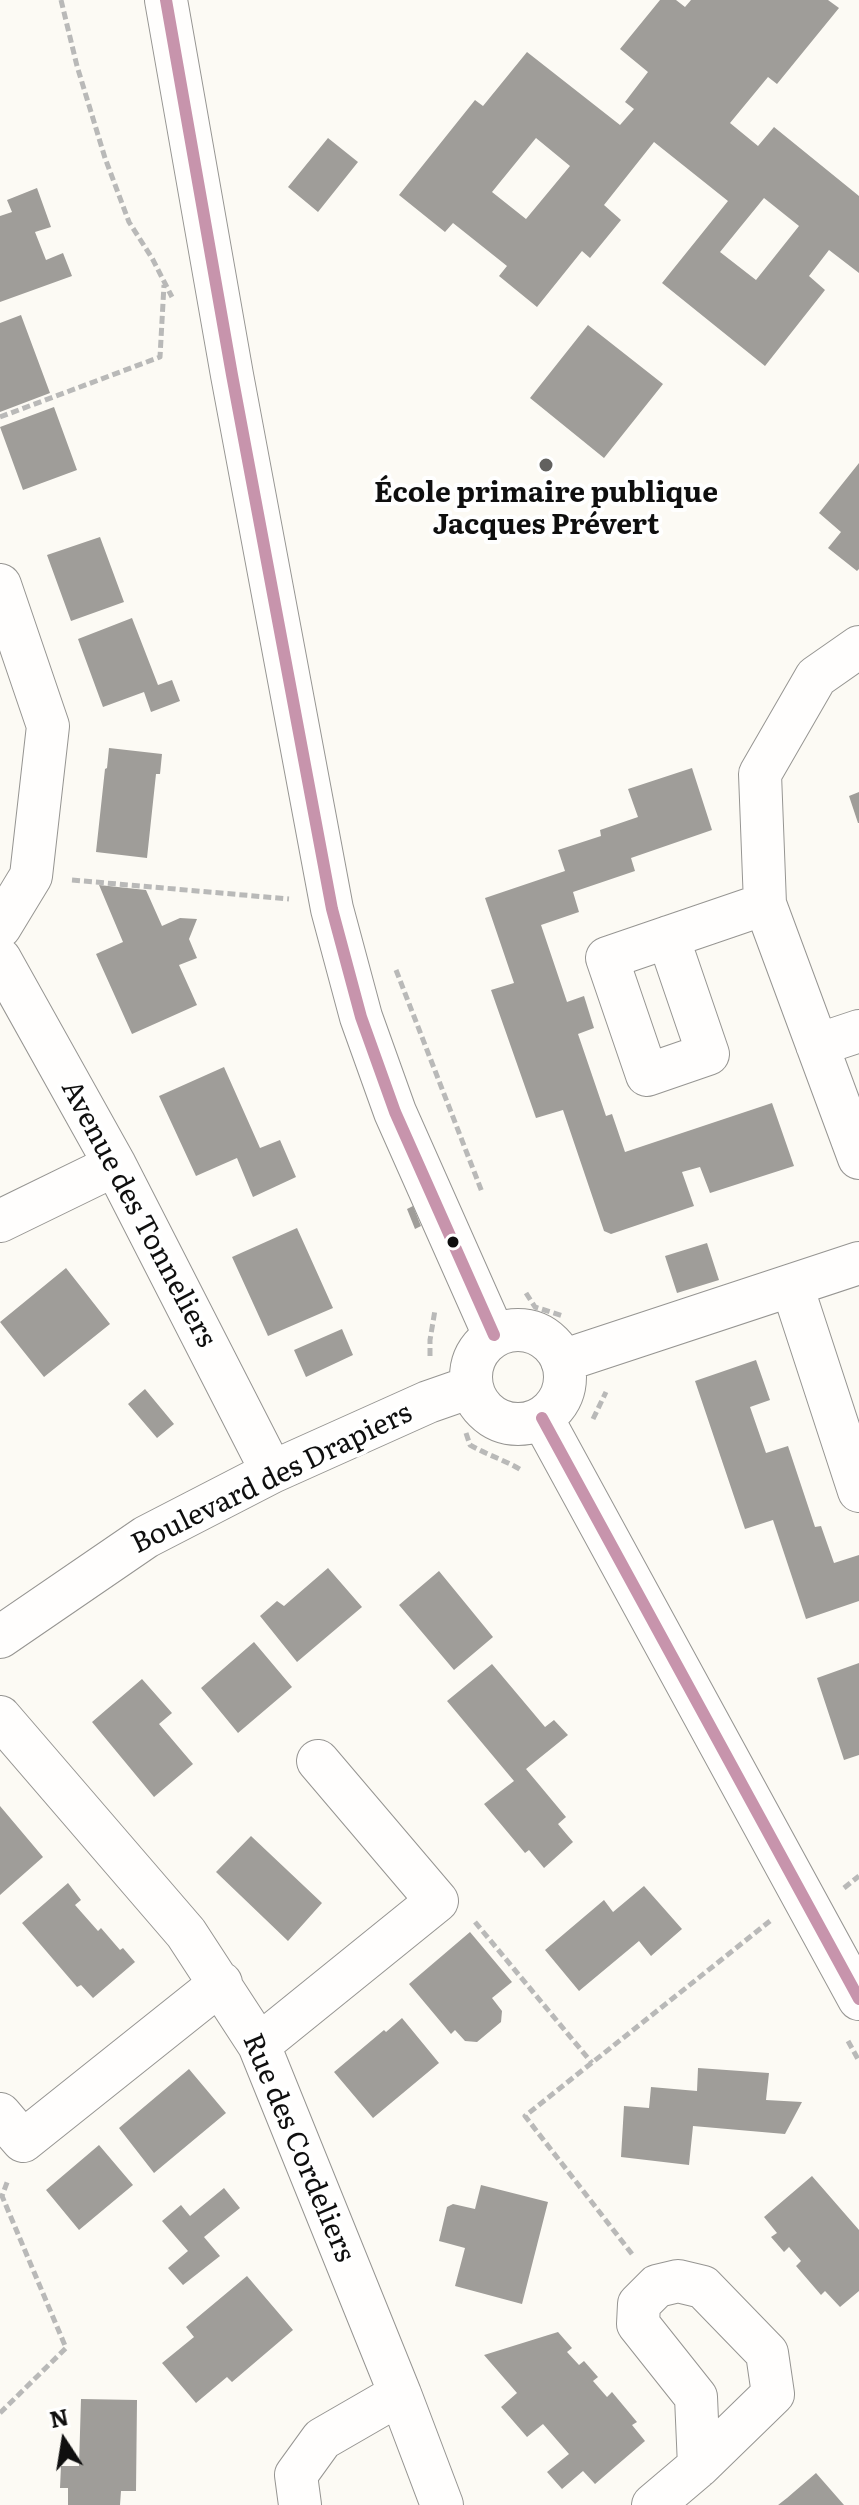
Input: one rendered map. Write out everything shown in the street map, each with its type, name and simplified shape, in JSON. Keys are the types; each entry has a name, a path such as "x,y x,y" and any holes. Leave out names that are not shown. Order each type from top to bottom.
{"street":[{"path":"166,0 232,375 332,909 361,1017 395,1112 494,1335"},
{"path":"0,585 48,726 31,876 0,927"},
{"path":"859,647 816,677 760,774 765,904 859,1158"},
{"path":"668,937 765,904"},
{"name":"Avenue des Tonneliers","path":"0,959 115,1165 272,1472"},
{"path":"817,1045 859,1031"},
{"path":"0,1221 115,1165"},
{"path":"562,1361 859,1263"},
{"path":"792,1286 846,1405 859,1491"},
{"path":"508,1330 538,1334 551,1342 562,1361 565,1386 559,1401 542,1418 519,1425 503,1423 488,1415 477,1403 470,1372 482,1345 494,1335 508,1330"},
{"name":"Boulevard des Drapiers","path":"0,1637 146,1537 272,1472 428,1402 471,1387"},
{"path":"542,1418 859,1999"},
{"name":"Rue des Cordeliers","path":"0,1717 186,1933 259,2045 442,2505"},
{"path":"259,2045 437,1901 318,1761"},
{"path":"12,2127 221,1983"},
{"path":"653,2505 699,2466 773,2394 767,2353 703,2287 678,2281 657,2286 639,2304 638,2324 696,2397 699,2466"},
{"path":"300,2505 296,2475 322,2439 400,2394"}],"path":[{"path":"0,417 160,357 164,282"},
{"path":"31,876 296,899"},
{"path":"392,959 482,1192"},
{"path":"521,1286 535,1307 573,1319"},
{"path":"437,1901 464,1909 592,2063"},
{"path":"657,2286 525,2116 779,1914"},
{"path":"0,2413 66,2348 2,2196 12,2127"}],"building":[{"path":"660,0 676,0 685,7 691,0 828,0 839,8 777,84 768,77 730,123 758,146 774,127 859,196 859,273 829,250 809,276 825,290 765,366 662,283 728,201 654,142 604,205 621,220 590,258 582,251 537,307 499,276 507,266 453,223 445,232 399,195 475,100 483,106 527,52 620,125 634,109 625,102 648,72 620,49","holes":["536,138 570,166 526,219 492,192","764,198 799,226 756,280 720,252"]},
{"path":"328,138 358,162 318,212 288,187"},
{"path":"37,188 51,227 35,232 46,260 63,253 72,276 0,302 0,216 12,212 7,200"},
{"path":"21,315 50,393 0,412 0,323"},
{"path":"588,325 663,384 604,458 530,398"},
{"path":"54,407 77,470 23,490 0,427"},
{"path":"859,463 857,571 828,548 841,532 819,513"},
{"path":"100,537 124,602 71,621 47,555"},
{"path":"132,618 158,685 172,680 180,701 151,712 144,692 103,707 78,639"},
{"path":"109,748 162,754 160,774 156,774 147,858 96,852"},
{"path":"692,768 712,830 631,858 635,871 573,892 579,912 541,925 567,1002 584,996 594,1028 578,1034 606,1116 612,1114 625,1152 772,1103 794,1166 710,1193 700,1167 682,1172 694,1206 611,1234 604,1231 563,1110 536,1118 491,990 514,983 485,898 565,871 558,850 601,836 600,830 638,817 628,789"},
{"path":"859,792 859,823 858,823 849,796"},
{"path":"99,885 146,890 162,926 180,918 197,919 189,939 197,958 179,965 197,1005 132,1034 96,954 123,942"},
{"path":"224,1067 260,1148 280,1140 296,1177 253,1197 237,1158 196,1176 159,1096"},
{"path":"413,1206 421,1226 415,1229 407,1209"},
{"path":"297,1228 333,1308 268,1336 232,1257"},
{"path":"707,1243 719,1280 677,1293 665,1256"},
{"path":"66,1268 110,1324 44,1377 0,1322"},
{"path":"342,1329 353,1355 306,1377 294,1350"},
{"path":"756,1360 770,1400 750,1407 766,1453 788,1446 815,1527 821,1526 834,1563 859,1555 859,1601 806,1619 773,1520 745,1529 695,1381"},
{"path":"145,1389 174,1424 157,1438 128,1404"},
{"path":"328,1568 362,1607 297,1662 260,1616 277,1601 284,1606"},
{"path":"439,1571 493,1637 454,1670 399,1605"},
{"path":"254,1642 292,1687 238,1733 201,1688"},
{"path":"859,1663 859,1755 844,1760 817,1678"},
{"path":"492,1664 545,1727 554,1720 568,1735 526,1769 566,1817 558,1824 573,1842 544,1868 529,1850 525,1853 484,1804 514,1781 447,1701"},
{"path":"142,1679 172,1713 159,1724 193,1764 154,1797 92,1722"},
{"path":"0,1806 43,1857 0,1895"},
{"path":"251,1836 322,1903 288,1941 216,1872"},
{"path":"68,1883 81,1900 75,1905 98,1931 101,1928 135,1962 93,1998 81,1985 77,1987 22,1923"},
{"path":"644,1886 682,1929 651,1956 639,1941 579,1991 545,1950 604,1900 613,1912"},
{"path":"470,1932 512,1982 492,1998 502,2011 501,2022 477,2042 465,2041 455,2030 451,2034 409,1984"},
{"path":"402,2018 439,2063 373,2118 334,2072"},
{"path":"698,2068 769,2073 766,2100 802,2102 785,2134 693,2126 689,2165 621,2157 624,2106 649,2108 651,2087 697,2091"},
{"path":"189,2069 226,2113 154,2173 119,2128"},
{"path":"99,2145 133,2185 79,2230 46,2190"},
{"path":"812,2176 859,2230 859,2291 840,2307 825,2291 821,2295 796,2266 801,2261 789,2247 784,2252 771,2237 777,2233 764,2217"},
{"path":"481,2185 548,2202 522,2304 455,2286 465,2248 439,2241 447,2207 453,2204 475,2209"},
{"path":"224,2188 240,2208 204,2237 220,2256 183,2285 168,2268 188,2251 162,2221 181,2205 190,2216"},
{"path":"247,2276 293,2330 232,2382 227,2377 196,2403 162,2363 194,2337 186,2327"},
{"path":"558,2332 572,2348 567,2352 579,2365 584,2361 598,2377 593,2381 607,2397 612,2392 637,2422 632,2425 645,2441 595,2484 583,2471 562,2489 547,2472 569,2454 543,2424 527,2437 501,2407 517,2393 484,2355"},
{"path":"81,2399 137,2400 136,2491 121,2491 120,2505 68,2505 68,2488 60,2488 61,2466 79,2466"},
{"path":"816,2473 844,2505 778,2505 787,2498"}],"transit line":[{"path":"166,0 232,375 332,909 361,1017 395,1112 494,1335"},
{"path":"542,1418 859,1999"}],"place":[{"name":"École primaire publique Jacques Prévert","path":"546,465"}]}
